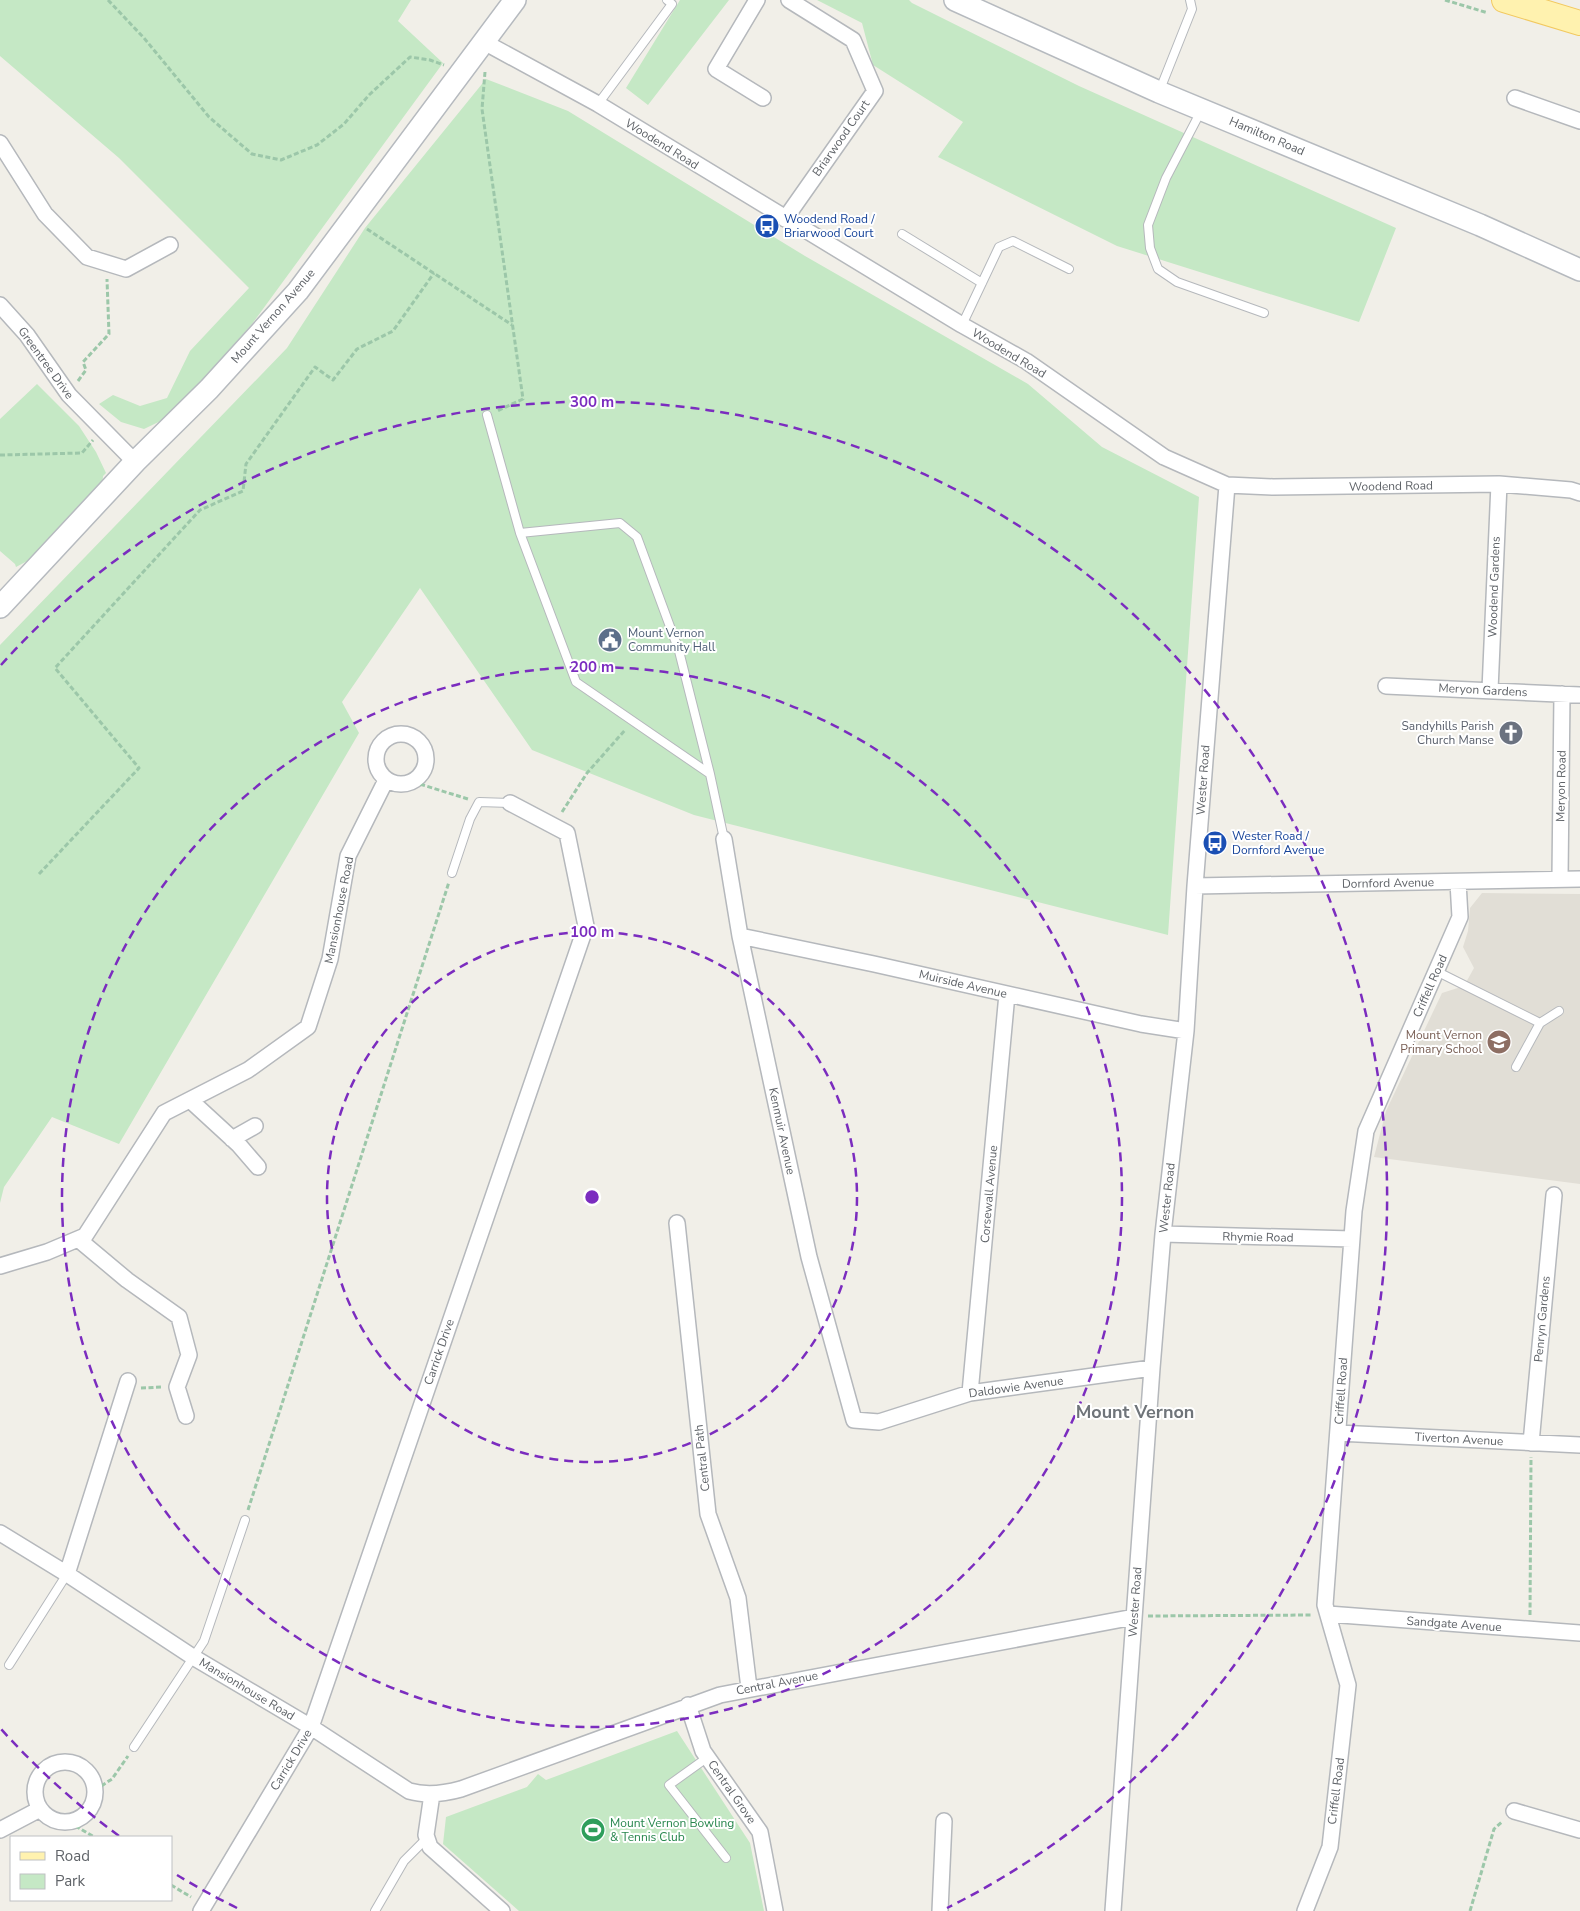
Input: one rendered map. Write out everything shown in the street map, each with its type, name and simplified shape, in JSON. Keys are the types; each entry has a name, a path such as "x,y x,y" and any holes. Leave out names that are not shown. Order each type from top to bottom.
{"main road":[{"name":"Mount Vernon Avenue","path":"0,607 135,462 209,389 298,291 460,72 516,0"},
{"name":"Hamilton Road","path":"955,0 1159,92 1480,225 1580,270"},
{"path":"1504,0 1580,23"}],"street":[{"path":"757,0 716,69 763,98"},
{"name":"Briarwood Court","path":"785,219 875,90 853,40 789,0"},
{"name":"Woodend Road","path":"484,42 598,104 785,219 1026,361 1164,457 1226,485 1273,487 1499,484 1570,490 1580,493"},
{"path":"1515,98 1580,121"},
{"path":"0,143 45,214 87,257 126,268 170,245"},
{"name":"Greentree Drive","path":"0,304 28,335 68,395 135,462"},
{"name":"Woodend Gardens","path":"1490,690 1499,484"},
{"name":"Wester Road","path":"1113,1911 1152,1368 1163,1234 1186,1030 1195,886 1226,485"},
{"name":"Meryon Gardens","path":"1386,686 1580,694"},
{"name":"Meryon Road","path":"1560,878 1562,694"},
{"path":"401,734 410,736 420,742 425,752 424,771 413,782 400,785 386,780 378,771 375,759 378,748 388,737 401,734"},
{"name":"Mansionhouse Road","path":"0,1266 47,1252 85,1236 164,1113 248,1070 308,1026 330,959 348,856 386,780"},
{"name":"Carrick Drive","path":"202,1908 311,1727 586,926 567,832 510,802"},
{"name":"Kenmuir Avenue","path":"724,839 740,936 809,1257 854,1420"},
{"name":"Dornford Avenue","path":"1195,886 1580,878"},
{"name":"Criffell Road","path":"1305,1911 1330,1847 1348,1685 1325,1605 1352,1239 1366,1130 1460,917 1458,882"},
{"name":"Muirside Avenue","path":"740,936 1141,1024 1186,1030"},
{"name":"Corsewall Avenue","path":"970,1393 1007,994"},
{"path":"190,1100 232,1139 258,1167"},
{"path":"232,1139 254,1126"},
{"name":"Penryn Gardens","path":"1530,1443 1554,1195"},
{"name":"Central Path","path":"677,1223 708,1514 738,1598 749,1688"},
{"name":"Rhymie Road","path":"1163,1234 1352,1239"},
{"path":"78,1239 127,1280 178,1317 189,1355 178,1387 186,1416"},
{"name":"Daldowie Avenue","path":"854,1420 879,1422 970,1393 1152,1368"},
{"path":"67,1574 127,1384"},
{"name":"Tiverton Avenue","path":"1338,1433 1580,1445"},
{"name":"Mansionhouse Road","path":"0,1533 67,1574 193,1657 311,1727 409,1790 432,1794"},
{"name":"Sandgate Avenue","path":"1328,1614 1580,1632"},
{"name":"Central Avenue","path":"432,1794 461,1789 688,1705 720,1695 1134,1616"},
{"name":"Central Grove","path":"688,1705 704,1751 760,1832 775,1911"},
{"path":"60,1762 70,1762 80,1766 87,1772 93,1780 95,1790 91,1807 78,1819 69,1822 53,1819 40,1808 36,1800 35,1790 43,1772 60,1762"},
{"path":"432,1794 426,1839 430,1847 502,1911"},
{"path":"0,1830 40,1808"},
{"path":"1514,1811 1580,1830"},
{"path":"940,1911 944,1821"}],"lane":[{"path":"598,104 672,4 666,0"},
{"path":"1159,92 1192,9 1190,0"},
{"path":"1202,109 1166,178 1148,225 1150,248 1158,269 1177,282 1264,313"},
{"path":"902,234 982,283"},
{"path":"962,325 999,247 1013,241 1069,269"},
{"path":"487,415 520,533 576,682 710,774"},
{"path":"520,533 620,523 637,537 679,652 710,774 724,839"},
{"path":"452,873 470,819 479,802 510,802"},
{"path":"1436,972 1540,1023"},
{"path":"1516,1067 1540,1023 1559,1011"},
{"path":"134,1747 204,1641 245,1520"},
{"path":"9,1665 67,1574"},
{"path":"708,1757 669,1785 726,1858"},
{"path":"375,1911 404,1861 426,1839"}],"path":[{"path":"108,0 144,38 209,117 252,154 281,160 317,145 344,124 369,95 410,57 430,60 460,72"},
{"path":"484,42 486,68 482,110 523,399 487,415"},
{"path":"365,228 512,325"},
{"path":"39,874 139,768 55,668 200,510 243,491 246,464 315,367 333,380 357,349 393,331 434,273"},
{"path":"68,395 86,370 83,362 109,334 106,291"},
{"path":"0,455 82,453 102,430"},
{"path":"554,826 588,773 633,721"},
{"path":"413,782 479,802"},
{"path":"245,1520 452,873"},
{"path":"127,1384 178,1387"},
{"path":"1530,1443 1530,1629"},
{"path":"1134,1616 1328,1614"},
{"path":"95,1790 112,1779 134,1747"},
{"path":"1470,1911 1494,1829 1514,1811"},
{"path":"69,1822 92,1836"},
{"path":"172,1885 202,1908"}],"shaded area":[{"name":"Mount Vernon Primary School","path":"1482,893 1580,894 1580,1184 1374,1157 1386,1111 1442,993 1464,986 1474,968 1463,947 1468,931 1470,908"}],"green space":[{"path":"0,0 411,0 398,21 443,63 252,324 171,416 144,429 121,422 99,404 113,395 140,406 167,398 190,351 249,288 119,158 0,56"},
{"path":"680,0 729,0 648,105 626,88"},
{"path":"817,0 909,0 1079,86 1396,228 1359,322 1117,246 938,157 963,122 873,65 862,23"},
{"path":"486,79 568,111 805,256 1028,384 1102,447 1199,497 1168,935 694,815 532,750 420,588 342,702 359,733 119,1144 52,1117 4,1187 0,1203 0,645 287,348 365,228"},
{"path":"37,384 79,426 96,452 106,473 103,476 102,488 31,559 16,567 0,551 0,419"},
{"name":"Mount Vernon Bowling & Tennis Club","path":"677,1731 750,1843 764,1911 519,1911 443,1844 446,1817 527,1787 538,1774 546,1780"}],"place":[{"name":"Woodend Road / Briarwood Court","path":"767,226"},
{"name":"Mount Vernon Community Hall","path":"610,640"},
{"name":"Sandyhills Parish Church Manse","path":"1511,733"},
{"name":"Wester Road / Dornford Avenue","path":"1215,843"},
{"name":"Mount Vernon Primary School","path":"1499,1042"},
{"name":"Mount Vernon Bowling & Tennis Club","path":"593,1830"}],"district":[{"name":"Mount Vernon","path":"1135,1412"}]}
